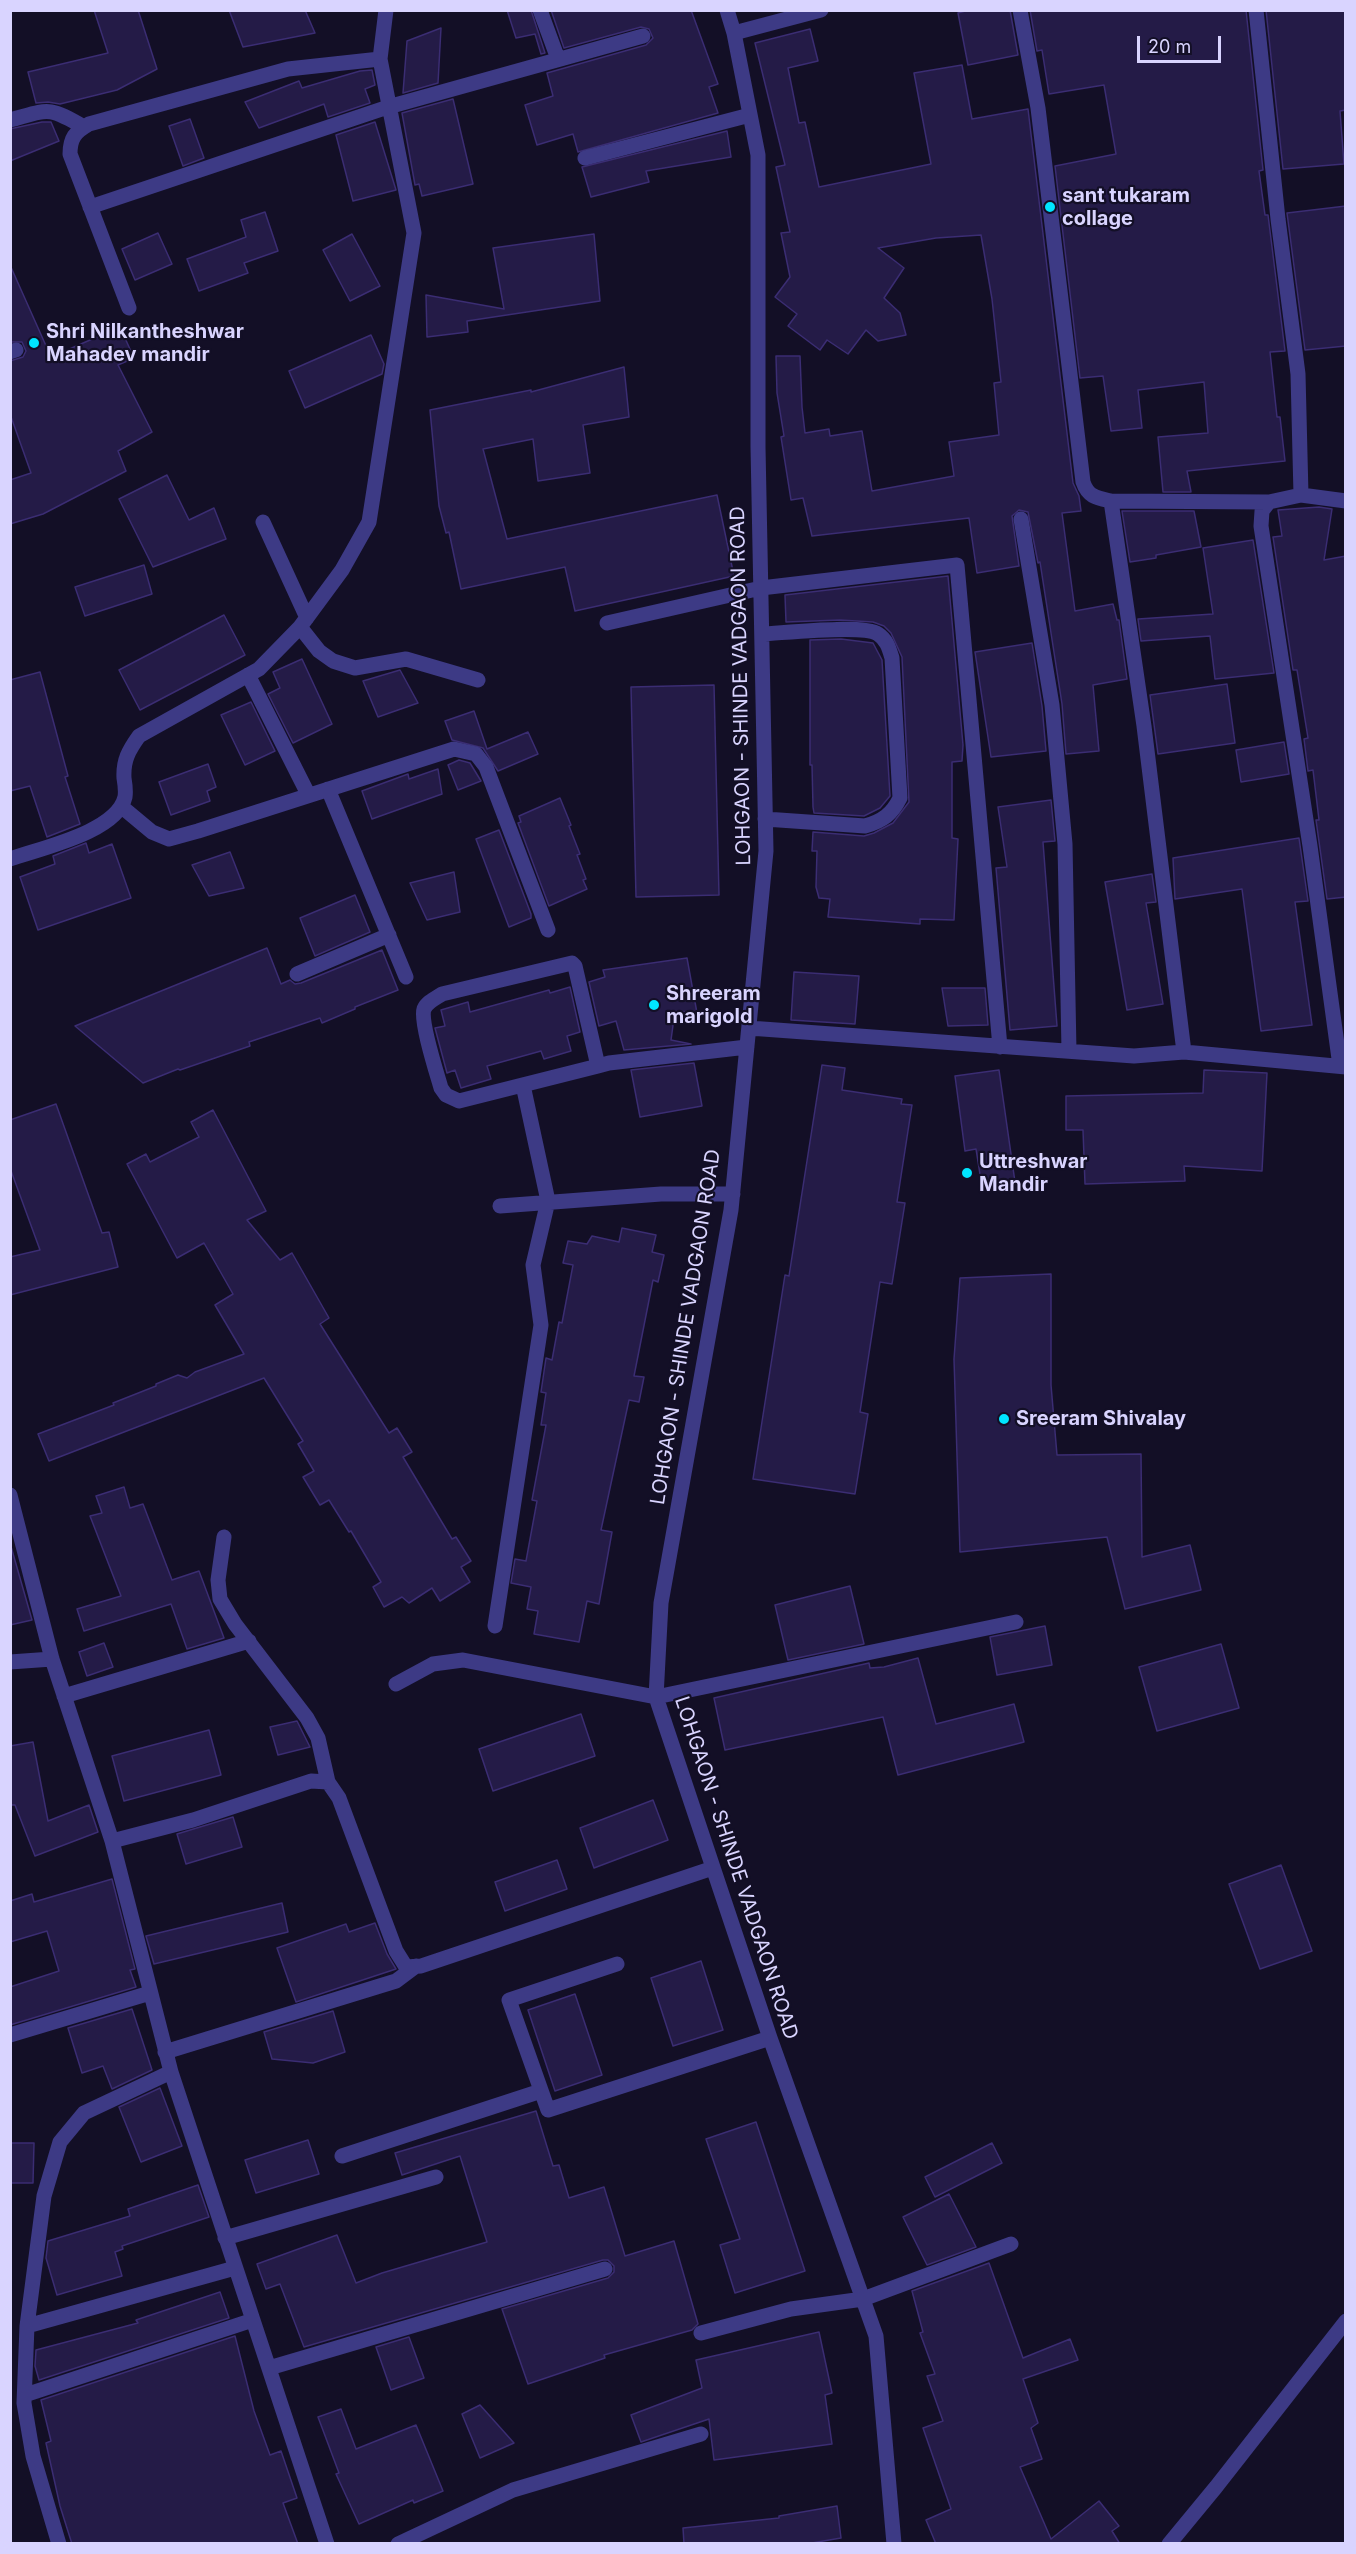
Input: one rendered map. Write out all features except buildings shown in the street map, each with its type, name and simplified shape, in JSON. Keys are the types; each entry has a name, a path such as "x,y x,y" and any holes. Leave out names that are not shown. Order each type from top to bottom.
{"street":[{"path":"10,859 88,832 105,823 122,807 125,794 124,774 127,752 140,736 260,669 304,622 342,570 369,522 414,233 380,59 386,10"},
{"path":"540,10 558,59"},
{"name":"LOHGAON - SHINDE VADGAON ROAD","path":"727,10 734,33 758,155 761,588 766,851 733,1194 661,1603 656,1697 770,2038 876,2336 894,2544"},
{"path":"734,33 821,10"},
{"path":"1020,10 1038,108 1083,482 1086,491 1094,498 1111,501 1269,502 1301,495 1346,501"},
{"path":"1256,10 1278,219 1298,374 1301,495"},
{"path":"90,207 388,107 643,36"},
{"path":"129,308 70,154 70,141 77,131 84,127 288,69 380,59"},
{"path":"10,120 45,110 55,110 84,127"},
{"path":"585,158 750,116"},
{"path":"1111,501 1144,726 1184,1052"},
{"path":"749,1028 1134,1056 1184,1052 1343,1067 1261,526 1262,511 1269,502"},
{"path":"1021,519 1052,705 1065,844 1069,1051"},
{"path":"263,522 304,622 319,651 333,661 355,668 406,659 478,680"},
{"path":"607,623 761,588 957,566 1000,1047"},
{"path":"762,634 861,629 877,633 888,645 892,658 900,798 892,813 878,823 865,826 765,819"},
{"path":"248,675 308,794"},
{"path":"122,807 152,832 169,839 454,749 476,754 486,766 548,930"},
{"path":"328,789 406,977"},
{"path":"297,974 389,935"},
{"path":"598,1066 575,966 572,963 442,994 431,1000 424,1010 424,1024 441,1088 446,1095 459,1101 598,1066 747,1047"},
{"path":"495,1626 541,1325 533,1265 548,1201 523,1085"},
{"path":"500,1206 661,1194 733,1194"},
{"path":"10,1495 52,1659 112,1841 171,2072 327,2544"},
{"path":"224,1537 218,1580 220,1599 307,1718 318,1738 328,1782 339,1798 396,1951 406,1967 416,1966 713,1868"},
{"path":"396,1684 433,1664 463,1660 656,1697 1016,1622"},
{"path":"64,1696 249,1641"},
{"path":"10,1662 52,1659"},
{"path":"112,1841 193,1820 311,1781 328,1782"},
{"path":"617,1964 509,2000 548,2110 770,2038"},
{"path":"165,2052 396,1981 416,1966"},
{"path":"10,2035 150,1993"},
{"path":"59,2544 33,2456 25,2395 27,2326 44,2196 60,2142 84,2113 171,2072"},
{"path":"342,2156 541,2091"},
{"path":"225,2238 436,2178"},
{"path":"701,2333 791,2309 863,2299 1011,2244"},
{"path":"27,2326 235,2268"},
{"path":"269,2368 605,2269"},
{"path":"25,2395 253,2320"},
{"path":"1169,2544 1346,2321"},
{"path":"398,2544 513,2490 701,2434"}],"place":[{"name":"sant tukaram collage","path":"1050,207"},
{"name":"Shri Nilkantheshwar Mahadev mandir","path":"34,343"},
{"name":"Shreeram marigold","path":"654,1005"},
{"name":"Uttreshwar Mandir","path":"967,1173"},
{"name":"Sreeram Shivalay","path":"1004,1419"}]}
